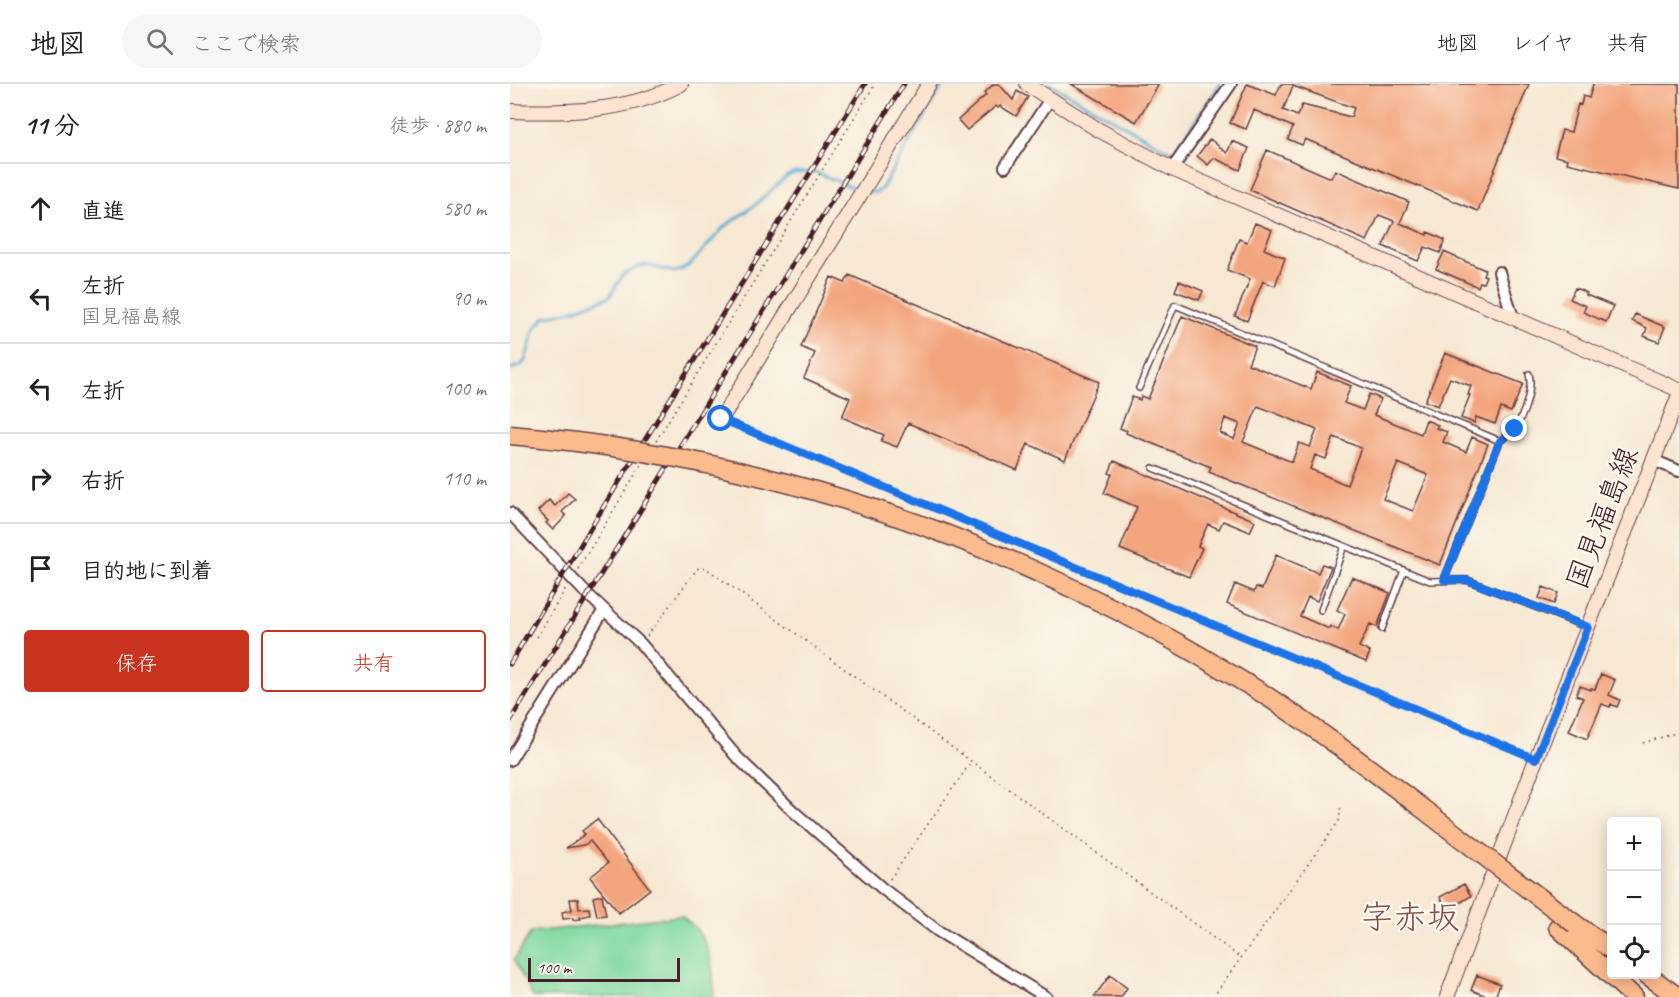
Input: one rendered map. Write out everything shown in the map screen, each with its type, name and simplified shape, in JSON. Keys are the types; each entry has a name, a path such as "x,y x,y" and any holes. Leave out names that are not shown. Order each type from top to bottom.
{"highway":[{"path":"510,435 584,442 656,454 728,469 821,493 903,519 1031,569 1101,602 1188,649 1263,694 1345,749 1567,926 1607,961"},
{"path":"510,444 620,457 687,470 818,501 892,525 1032,579 1107,615 1270,709 1327,749 1508,890 1567,926 1607,947"},
{"path":"1567,926 1634,997"},
{"path":"1631,979 1657,997"},
{"path":"1652,979 1678,997"},
{"path":"1661,979 1679,990"}],"street":[{"path":"510,111 570,112 604,109 645,99 681,84"},
{"path":"721,419 929,84"},
{"path":"1027,84 1097,129 1172,169 1679,390"},
{"path":"1172,169 1231,84"},
{"path":"1005,167 1050,99"},
{"path":"1499,272 1513,318"},
{"name":"国見福島線","path":"1447,997 1536,759 1679,395"},
{"path":"1653,460 1679,471"},
{"path":"510,513 572,579 640,644 736,756 793,811 883,889 938,931 1046,997"},
{"path":"510,760 604,610"}],"lane":[{"path":"1139,388 1175,305 1500,441"},
{"path":"1444,580 1500,441 1515,429 1525,406 1531,390 1529,374"},
{"path":"1154,468 1430,580 1467,580 1588,627"},
{"path":"1321,610 1344,546"},
{"path":"1382,629 1404,570"}],"path":[{"path":"651,448 875,84"},
{"path":"721,419 1536,759"},
{"path":"537,637 645,458"},
{"path":"640,644 697,569 706,568 1241,958"},
{"path":"1643,743 1679,732"},
{"path":"883,889 971,761"},
{"path":"1213,997 1339,821 1341,804"}],"green space":[{"path":"681,916 691,924 704,942 711,962 714,997 533,997 514,960 531,932"}],"building":[{"path":"994,84 999,84 1013,100 1017,91 1028,97 1016,116 996,106 967,130 958,120 986,95 984,93"},
{"path":"1071,84 1159,84 1136,122"},
{"path":"1247,84 1276,95 1281,84 1529,84 1478,211 1305,139 1302,145 1288,139 1293,127 1254,110 1246,129 1230,123","holes":["1293,86 1354,108 1351,117 1302,105 1297,116 1283,110"]},
{"path":"1593,84 1679,84 1679,189 1567,163 1568,159 1555,156 1562,130 1571,132 1578,104 1581,105 1583,96 1589,98"},
{"path":"1210,139 1227,153 1232,141 1249,148 1240,170 1214,158 1208,165 1197,156"},
{"path":"1267,150 1331,178 1335,170 1409,202 1400,223 1445,240 1440,253 1425,247 1418,261 1383,246 1394,221 1379,215 1367,241 1250,190"},
{"path":"1255,223 1272,230 1264,249 1285,258 1275,286 1263,281 1247,321 1235,316 1250,279 1227,270 1239,239 1247,242"},
{"path":"1444,252 1485,270 1483,275 1486,276 1483,283 1480,282 1478,287 1436,269"},
{"path":"849,275 1099,382 1065,460 1028,444 1017,470 908,423 897,447 881,441 884,435 842,417 850,398 804,378 815,353 801,347 831,277 845,283"},
{"path":"1179,281 1203,291 1199,300 1175,291"},
{"path":"1575,288 1613,306 1606,322 1583,312 1586,306 1570,299"},
{"path":"1635,314 1665,327 1659,342 1644,336 1647,328 1632,321"},
{"path":"1182,316 1255,346 1248,364 1311,389 1317,372 1351,386 1344,403 1363,410 1369,394 1381,399 1374,415 1421,434 1426,420 1438,425 1436,428 1447,432 1443,442 1466,452 1472,437 1488,444 1440,565 1209,472 1211,467 1126,433 1127,431 1120,428 1132,397 1140,400 1141,396 1148,399","holes":["1258,406 1317,430 1310,447 1299,443 1292,462 1243,442","1225,418 1240,424 1234,439 1220,433","1334,437 1361,448 1347,485 1310,469 1315,455 1326,459","1398,463 1428,475 1413,511 1383,499"]},
{"path":"1445,353 1523,384 1511,412 1501,408 1495,424 1476,417 1474,423 1461,418 1471,386 1450,378 1438,406 1425,401"},
{"path":"1114,461 1255,521 1250,532 1223,521 1219,529 1208,524 1198,546 1202,548 1189,577 1120,549 1137,507 1104,493 1112,474 1109,473"},
{"path":"568,493 575,499 562,512 566,516 553,530 538,511 549,500 555,506"},
{"path":"1276,555 1318,573 1322,564 1331,567 1317,601 1308,597 1300,616 1329,629 1330,626 1338,630 1345,614 1337,610 1352,577 1390,593 1377,627 1370,624 1359,647 1370,652 1366,662 1227,604 1235,584 1254,592 1256,587 1262,589"},
{"path":"1543,587 1558,593 1554,604 1539,598"},
{"path":"1601,674 1615,680 1609,695 1620,700 1617,707 1602,704 1587,739 1569,731 1583,698 1576,695 1580,686 1595,689"},
{"path":"597,819 650,889 619,913 590,877 608,863 590,841 584,845 566,848 585,834 582,831"},
{"path":"1464,884 1471,896 1448,910 1440,897"},
{"path":"602,895 606,915 597,916 593,897"},
{"path":"570,899 578,899 579,909 589,908 590,915 580,917 581,919 563,919 562,912 572,910"},
{"path":"1110,975 1127,988 1121,997 1094,997"},
{"path":"1477,975 1500,984 1495,997 1471,990"}],"waterway":[{"path":"868,192 878,192 882,188 943,84"},
{"path":"1050,84 1173,153 1220,84"},
{"path":"510,369 520,366 525,361 535,328 545,317 571,311 609,297 623,275 640,266 646,265 674,272 690,265 724,227 755,205 787,176 794,173 815,172 859,190"}],"railway":[{"path":"510,664 596,519 865,84"},
{"path":"510,721 904,84"}],"district":[{"name":"字赤坂","path":"1410,916"}],"route":[{"path":"721,419 1536,759 1588,627 1467,580 1444,580 1500,441 1515,429"}]}
